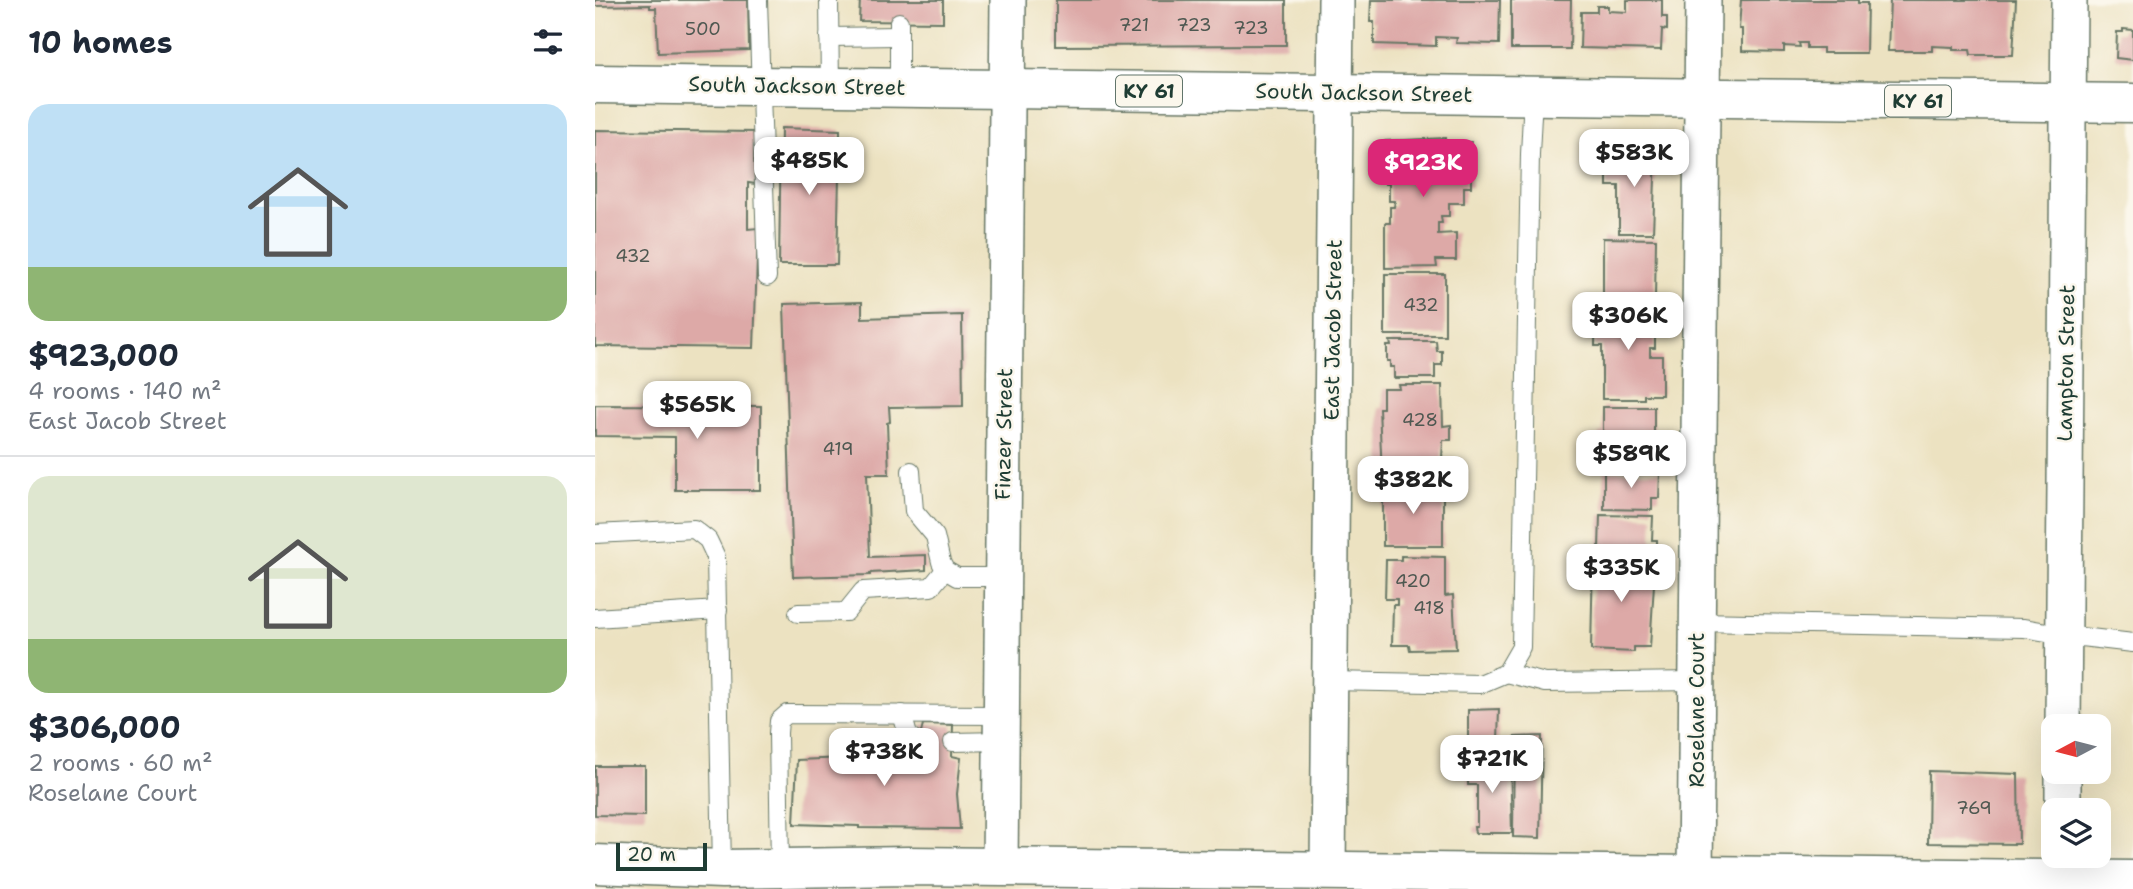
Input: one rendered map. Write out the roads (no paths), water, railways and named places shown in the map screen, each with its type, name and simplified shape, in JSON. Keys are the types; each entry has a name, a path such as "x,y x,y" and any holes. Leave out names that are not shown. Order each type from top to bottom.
{"main road":[{"name":"South Jackson Street","path":"595,84 2133,103"},
{"path":"595,864 722,869 780,868 908,878 1000,867 1247,880 1328,871 1695,874 1888,883 2062,868 2133,880"}],"street":[{"name":"Finzer Street","path":"1000,867 1008,0"},
{"name":"East Jacob Street","path":"1328,871 1336,0"},
{"name":"Roselane Court","path":"1695,874 1703,0"},
{"name":"Lampton Street","path":"2063,714 2069,0"}],"lane":[{"path":"758,0 767,277"},
{"path":"829,0 830,87"},
{"path":"829,37 899,29 899,88"},
{"path":"1330,681 1480,684 1506,673 1521,647 1533,96"},
{"path":"911,471 914,511 935,536 945,570 957,577 1002,578"},
{"path":"595,534 694,529 708,540 716,557 722,869"},
{"path":"797,614 846,612 863,591 930,587 945,570"},
{"path":"595,618 718,610"},
{"path":"1697,622 2024,628 2133,643"},
{"path":"1506,673 1545,683 1697,681"},
{"path":"780,868 779,721 787,714 902,715 1001,728"},
{"path":"902,715 908,735 919,743"},
{"path":"953,743 1001,728"}]}
